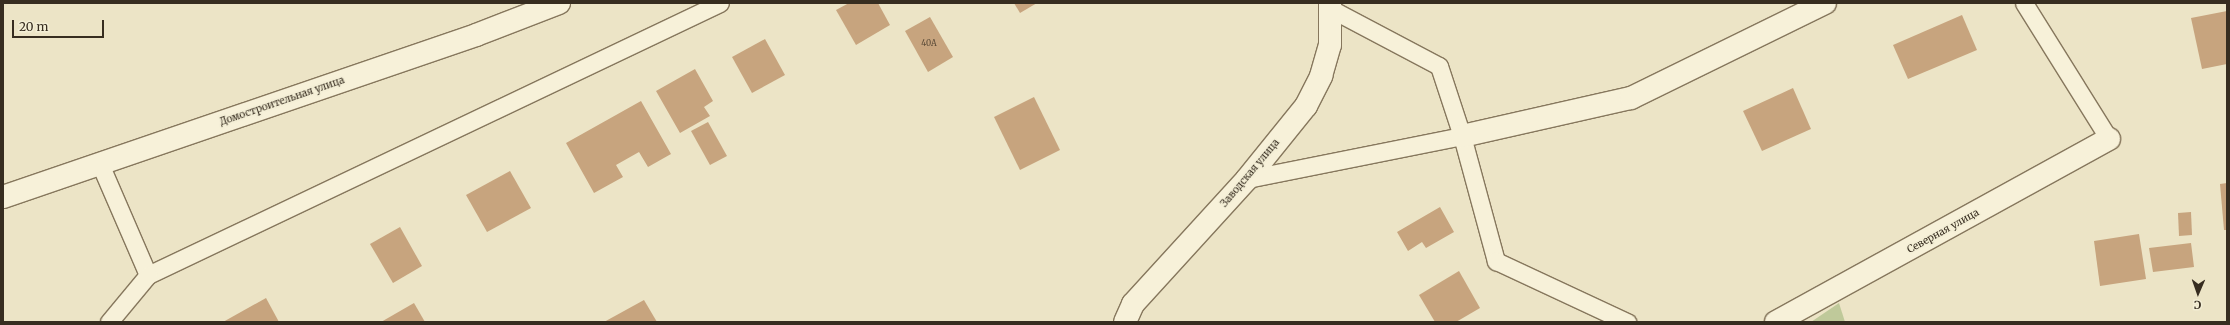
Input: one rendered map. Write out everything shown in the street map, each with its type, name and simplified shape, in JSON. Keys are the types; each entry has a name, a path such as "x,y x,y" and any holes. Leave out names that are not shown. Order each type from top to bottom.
{"street":[{"name":"Домостроительная улица","path":"3,197 476,35 559,3"},
{"path":"1462,136 1631,98 1825,3"},
{"name":"Заводская улица","path":"1125,322 1133,304 1247,179 1309,100 1321,76 1330,45 1331,6"},
{"name":"Северная улица","path":"1776,322 2109,139"}],"lane":[{"path":"109,322 148,275 720,3"},
{"path":"2024,3 2109,139"},
{"path":"1331,6 1439,66 1462,136 1496,261 1627,322"},
{"path":"1247,179 1462,136"},
{"path":"100,164 148,275"}],"green space":[{"path":"1839,303 1845,322 1811,322"}],"building":[{"path":"849,3 878,3 890,25 856,45 836,10"},
{"path":"1014,3 1037,3 1020,13"},
{"path":"2227,11 2227,64 2202,69 2191,18"},
{"path":"1962,15 1977,50 1908,79 1893,45"},
{"path":"930,17 953,57 928,72 905,31"},
{"path":"765,39 785,75 752,93 732,57"},
{"path":"695,69 713,101 704,107 710,116 680,133 656,91"},
{"path":"1793,88 1811,129 1762,151 1743,111"},
{"path":"1034,97 1060,150 1020,170 994,117"},
{"path":"641,101 671,154 648,167 639,152 616,165 623,177 594,193 566,143"},
{"path":"708,122 727,156 710,165 691,131"},
{"path":"510,171 531,208 487,232 466,195"},
{"path":"2227,183 2227,230 2224,230 2220,184"},
{"path":"1440,207 1454,232 1426,248 1422,242 1408,251 1397,232"},
{"path":"2191,212 2192,235 2179,236 2178,213"},
{"path":"400,227 422,266 393,283 370,244"},
{"path":"2139,234 2146,279 2100,286 2094,241"},
{"path":"2191,243 2194,267 2153,272 2149,248"},
{"path":"1459,271 1480,308 1456,322 1435,322 1419,295"},
{"path":"266,298 279,322 223,322"},
{"path":"644,300 657,322 604,322"},
{"path":"414,303 425,322 381,322"}]}
